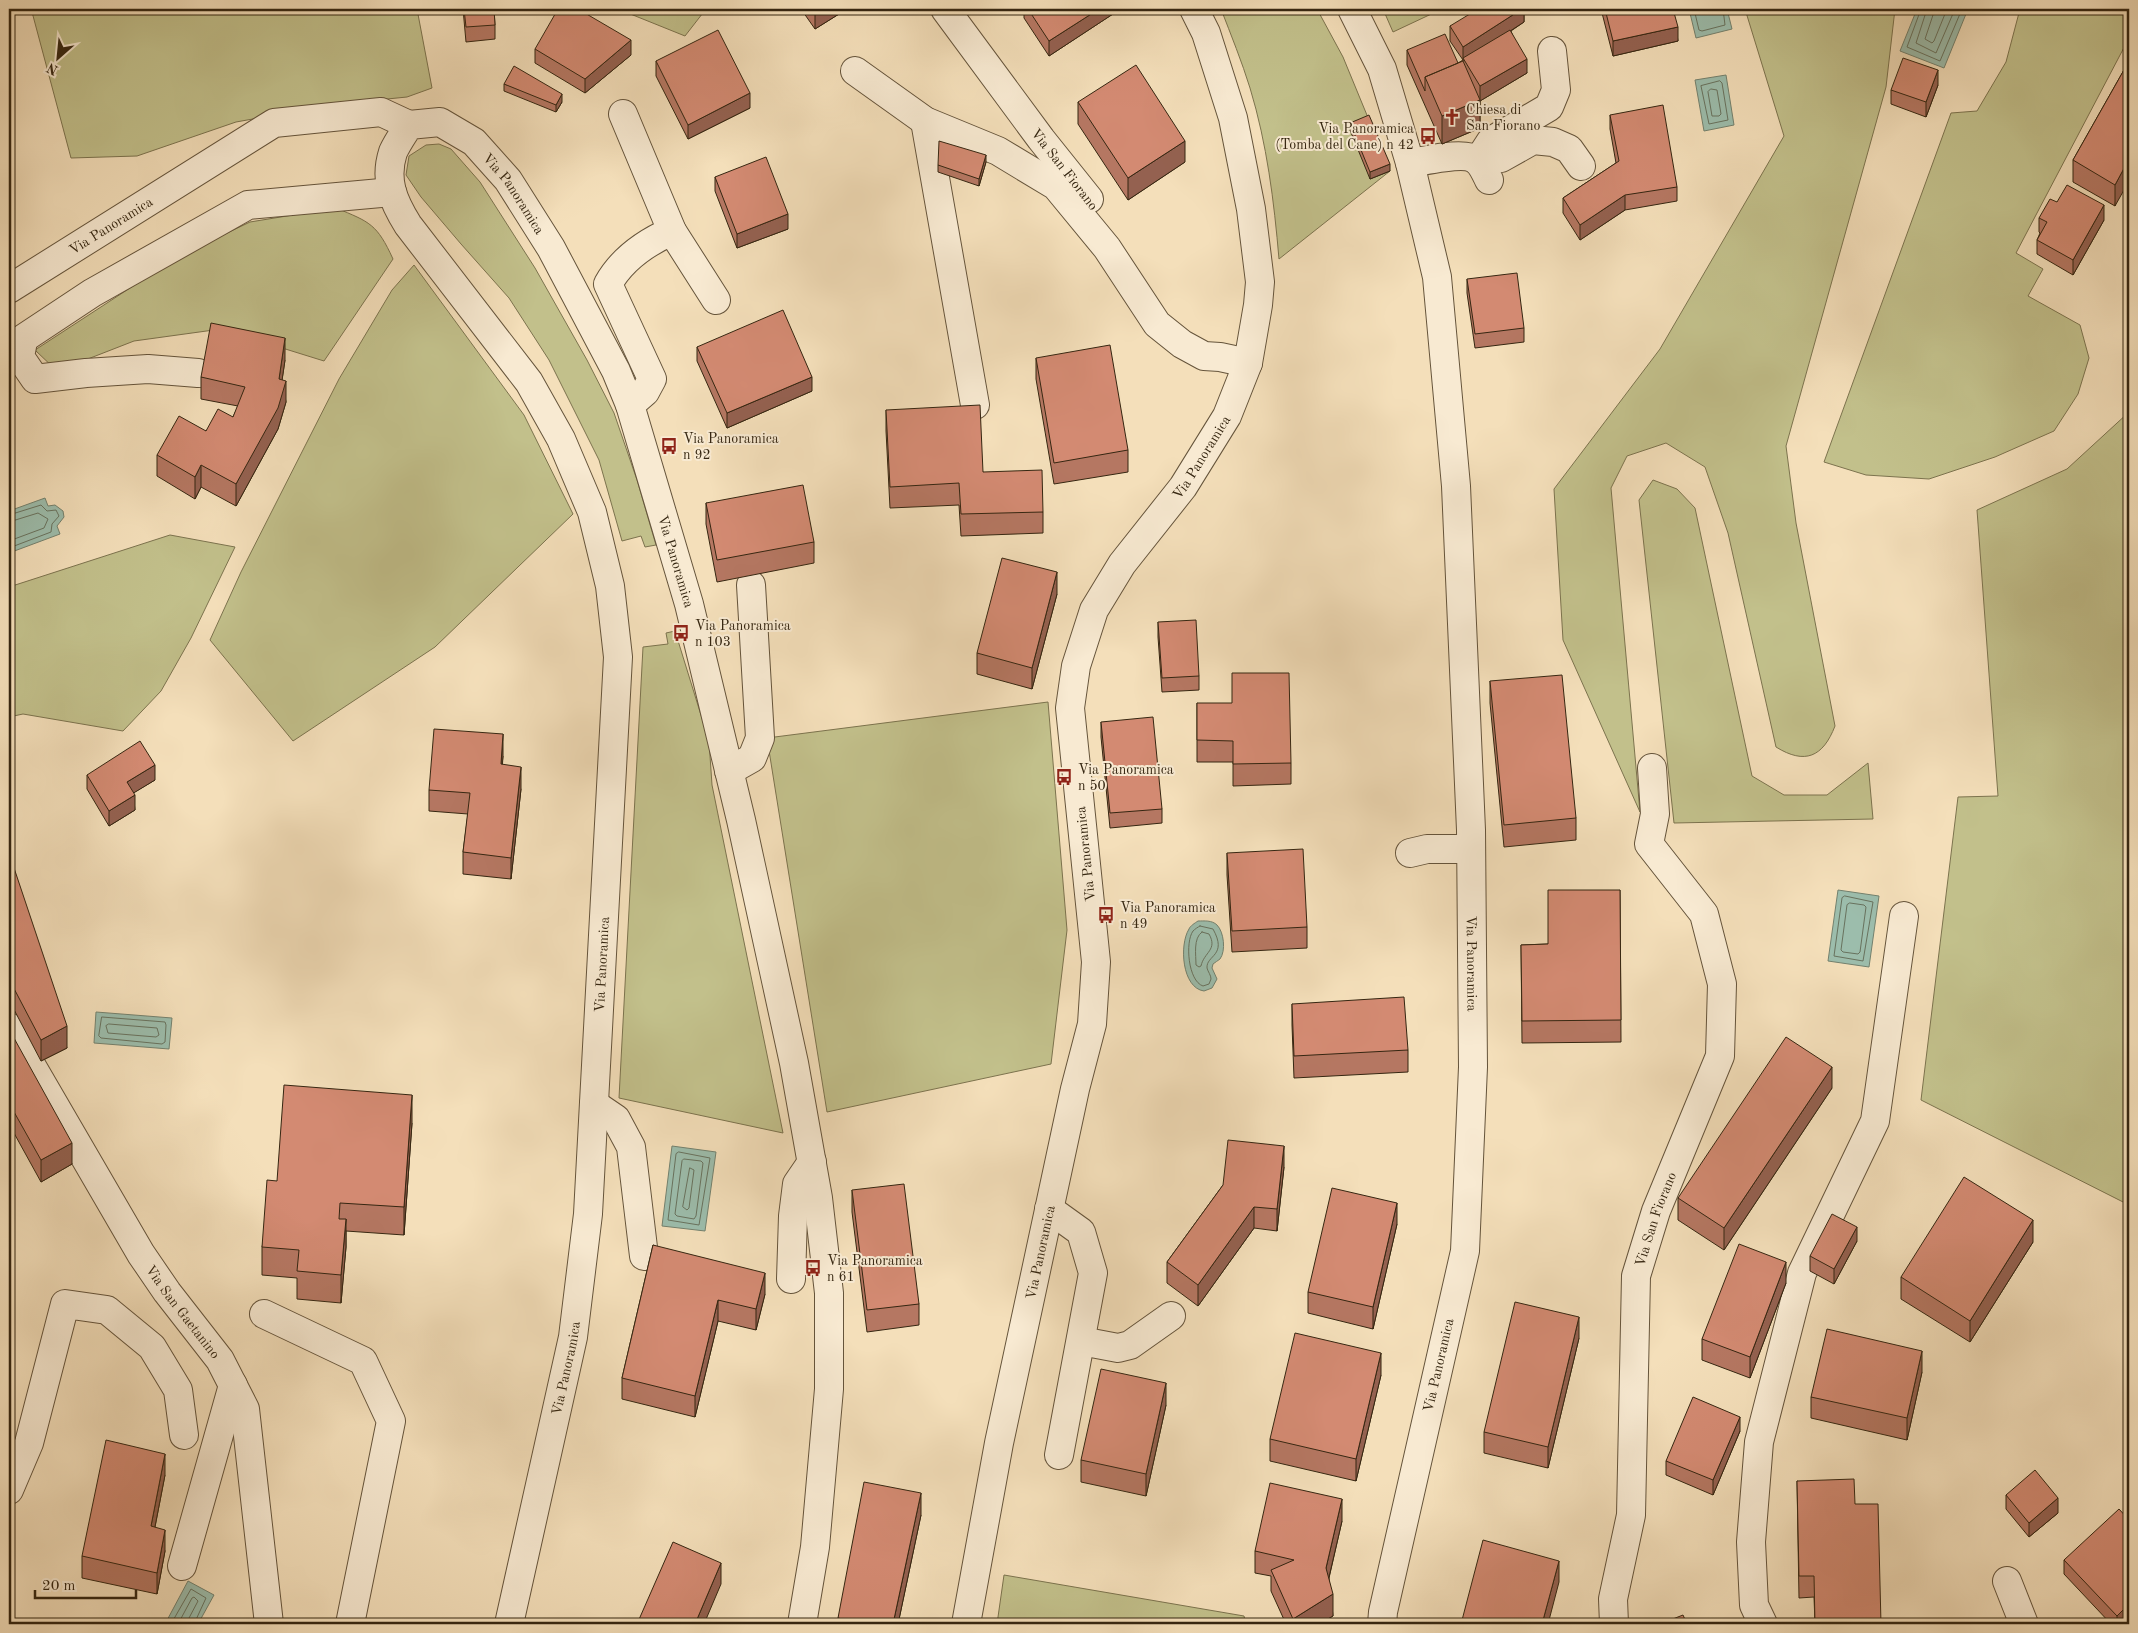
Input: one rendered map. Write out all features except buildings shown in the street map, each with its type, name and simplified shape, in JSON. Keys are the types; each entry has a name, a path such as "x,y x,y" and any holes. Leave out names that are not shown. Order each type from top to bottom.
{"street":[{"name":"Via San Fiorano","path":"946,9 1041,139 1116,234 1173,336"},
{"name":"Via Panoramica","path":"966,1624 999,1443 1049,1209 1092,1024 1096,962 1070,708 1076,666 1094,610 1122,564 1183,486 1227,416 1248,363 1260,282 1251,209 1233,118 1206,32 1194,9"},
{"name":"Via Panoramica","path":"1352,9 1382,69 1410,164 1437,276 1456,486 1471,849 1473,1067 1465,1251 1399,1537 1382,1624"},
{"path":"1484,170 1491,141 1549,107 1556,90 1552,51"},
{"name":"Via San Fiorano","path":"855,71 925,121 998,151 1056,186 1107,248 1157,324 1190,350 1204,356 1220,357 1248,363"},
{"name":"Via Panoramica","path":"9,289 274,123 381,112 409,125 440,122 474,142 508,180 551,248 616,371 630,405 688,604 729,771 794,1063 818,1198 829,1293 829,1389 815,1547 802,1624"},
{"path":"623,114 672,231 716,300"},
{"path":"925,121 975,404"},
{"name":"Via Panoramica","path":"409,125 393,152 389,179 394,203 408,225 529,382 561,439 592,512 610,586 618,657 588,1214 573,1338 509,1624"},
{"path":"1484,170 1533,140 1552,142 1569,149 1581,166"},
{"path":"1410,164 1462,156 1472,157 1484,170"},
{"path":"198,373 148,369 86,372 35,379 20,358 16,344 92,293 248,206 392,192"},
{"path":"630,405 645,392 652,379 608,284 617,268 640,249 672,231"},
{"path":"729,771 752,758 760,738 751,585"},
{"name":"Via San Fiorano","path":"1614,1624 1613,1600 1631,1515 1636,1276 1656,1211 1720,1056 1722,984 1704,914 1650,844 1655,814 1652,768"},
{"path":"1410,853 1427,849 1471,849"},
{"path":"1763,1624 1754,1605 1751,1542 1759,1442 1802,1273 1875,1121 1904,916"},
{"name":"Via San Gaetanino","path":"9,1027 141,1254 167,1292 220,1360 245,1409 269,1624"},
{"path":"594,1104 616,1119 631,1147 644,1256"},
{"path":"790,1279 793,1216 797,1184 812,1162"},
{"path":"1049,1209 1081,1232 1093,1273 1059,1455"},
{"path":"9,1490 29,1443 65,1304 107,1310 152,1346 178,1390 184,1435"},
{"path":"264,1314 363,1361 391,1421 350,1624"},
{"path":"1081,1341 1118,1348 1130,1345 1171,1316"},
{"path":"182,1566 233,1385"},
{"path":"2007,1581 2024,1624"}],"shaded area":[{"path":"37,9 417,9 432,88 407,97 337,104 236,122 137,156 71,158 32,12"},
{"path":"618,9 706,9 685,36"},
{"path":"1221,9 1317,9 1343,57 1390,171 1279,259 1272,194 1261,130 1247,78"},
{"path":"1383,9 1442,9 1393,32"},
{"path":"1745,9 1895,9 1886,87 1786,446 1796,523 1835,726 1825,745 1812,755 1796,756 1776,747 1728,533 1705,467 1666,443 1627,456 1611,488 1640,812 1563,640 1554,489 1660,349 1784,136"},
{"path":"2020,9 2129,9 2129,38 2016,253 2043,269 2028,296 2080,325 2089,358 2078,394 2054,431 1995,457 1929,479 1866,475 1824,462 1951,113 1977,111 2006,62"},
{"path":"439,144 451,149 480,182 535,268 587,360 614,413 637,480 656,545 645,547 641,536 622,541 599,460 549,360 509,298 421,197 406,175 409,156 426,145"},
{"path":"336,208 365,221 377,231 393,259 324,361 221,329 134,341 57,371 35,350 179,256 250,222"},
{"path":"414,265 524,415 573,514 435,647 293,741 210,640 241,572 339,379 392,290"},
{"path":"2129,412 2129,1205 1921,1100 1958,797 1998,796 1977,510 2067,469"},
{"path":"1653,480 1677,489 1695,508 1752,776 1784,795 1827,795 1868,763 1873,819 1674,823 1639,500"},
{"path":"170,535 235,547 191,638 161,691 123,731 23,714 9,717 9,587"},
{"path":"675,631 709,741 712,785 783,1133 619,1098 643,647 668,644 666,633"},
{"path":"1048,702 1067,930 1051,1064 827,1112 767,738"},
{"path":"1004,1575 1244,1616 1246,1624 997,1624"}],"water":[{"path":"1689,9 1727,9 1732,29 1696,38"},
{"path":"1917,9 1968,9 1944,68 1900,51"},
{"path":"1726,75 1734,125 1704,131 1695,80"},
{"path":"45,498 48,506 55,505 63,511 64,517 57,526 60,534 9,553 9,511"},
{"path":"1838,890 1879,896 1869,967 1828,961"},
{"path":"1198,921 1215,923 1221,932 1223,942 1222,956 1213,964 1212,968 1217,979 1212,988 1204,991 1197,988 1191,982 1184,965 1186,936 1190,927"},
{"path":"96,1012 172,1018 169,1049 94,1043"},
{"path":"672,1146 716,1152 705,1231 662,1226"},
{"path":"188,1581 214,1595 198,1624 165,1624"}],"place":[{"name":"Chiesa di San Fiorano","path":"1452,117"},
{"name":"Via Panoramica (Tomba del Cane) n 42","path":"1428,136"},
{"name":"Via Panoramica n 92","path":"669,446"},
{"name":"Via Panoramica n 103","path":"681,633"},
{"name":"Via Panoramica n 50","path":"1064,777"},
{"name":"Via Panoramica n 49","path":"1106,915"},
{"name":"Via Panoramica n 61","path":"813,1268"}]}
